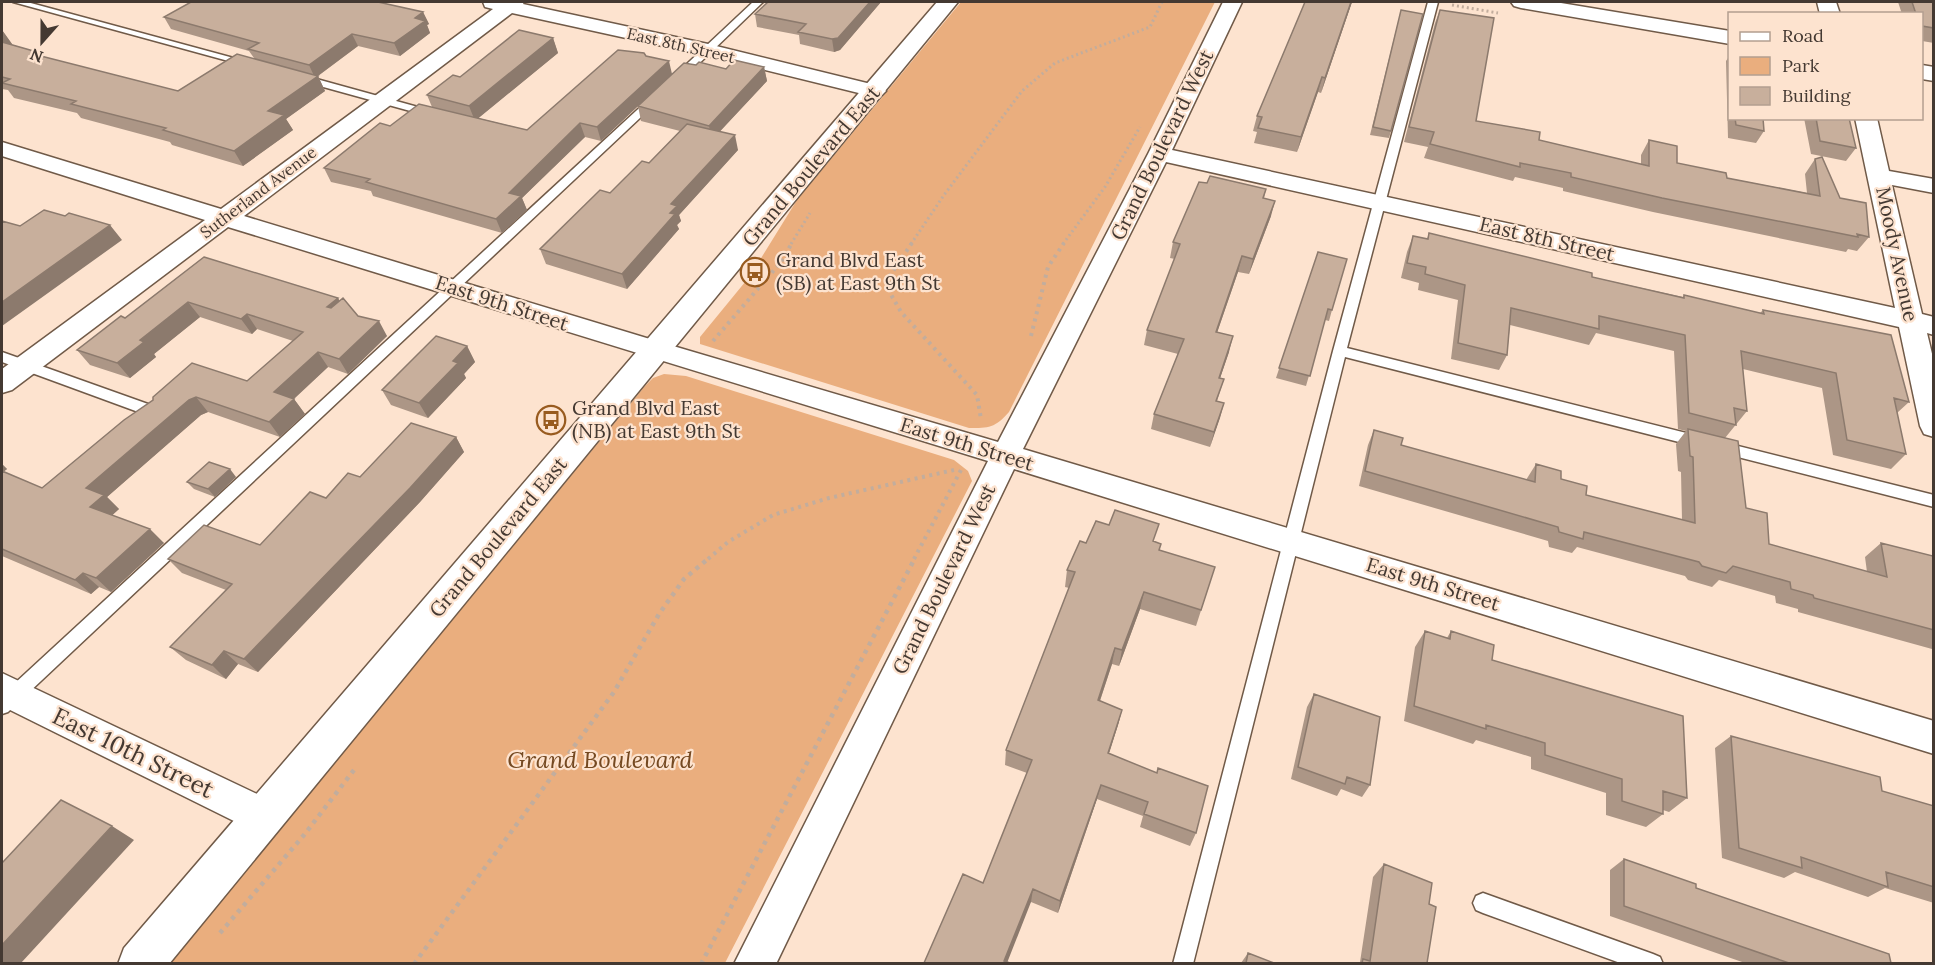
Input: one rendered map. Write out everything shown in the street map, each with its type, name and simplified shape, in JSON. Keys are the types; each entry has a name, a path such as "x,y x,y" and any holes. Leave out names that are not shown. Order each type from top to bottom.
{"main road":[{"name":"Grand Boulevard East","path":"140,963 265,817 653,350 875,91 948,2"},
{"path":"1521,2 1728,38"}],"street":[{"name":"Grand Boulevard West","path":"754,963 1005,456 1160,154 1232,2"},
{"name":"East 8th Street","path":"503,3 875,91"},
{"name":"Sutherland Avenue","path":"2,383 382,100 503,3"},
{"name":"Moody Avenue","path":"1866,120 1922,323 1934,426"},
{"name":"East 9th Street","path":"2,149 653,350 1290,540 1934,738"},
{"name":"East 8th Street","path":"1160,154 1922,323"},
{"path":"1880,176 1934,186"},
{"name":"East 10th Street","path":"6,696 265,817"}],"lane":[{"path":"18,2 256,66"},
{"path":"6,696 454,288 758,2"},
{"path":"1183,963 1290,540 1382,202 1433,2"},
{"path":"290,75 449,118"},
{"path":"1340,351 1934,501"},
{"path":"2,357 157,413"},
{"path":"1483,903 1653,963"}],"path":[{"path":"988,417 983,426 977,395 940,351 901,312 890,293 889,277 944,195 1022,91 1055,63 1093,47 1137,34 1150,27 1162,2"},
{"path":"1030,341 1048,267 1075,225 1105,187 1145,119"},
{"path":"414,963 614,692 659,614 684,579 728,542 774,515 829,498 962,468 701,963"}],"green space":[{"path":"961,2 1215,2 1009,412 991,426 969,428 700,344 700,337 750,276 797,200"},
{"name":"Grand Boulevard","path":"664,374 686,376 954,460 968,471 972,481 725,963 170,963 645,386 653,378"}],"building":[{"path":"191,2 378,2 423,12 415,18 425,21 394,43 352,34 309,65 248,49 259,43 164,17"},
{"path":"768,2 870,2 838,38 832,39 798,32 806,24 755,14"},
{"path":"1305,2 1351,2 1325,78 1322,77 1301,137 1258,128 1262,117 1257,116"},
{"path":"1912,2 1934,2 1934,28 1923,26 1923,12 1915,12"},
{"path":"1401,10 1423,14 1391,131 1373,127"},
{"path":"1440,10 1494,18 1476,121 1540,132 1539,140 1649,166 1649,140 1677,146 1677,163 1726,173 1727,178 1820,196 1815,159 1822,157 1840,198 1866,203 1869,237 1857,234 1858,237 1662,198 1571,177 1571,173 1520,163 1520,167 1430,144 1434,132 1409,127"},
{"path":"519,30 553,38 469,106 427,95 453,75 460,77"},
{"path":"2,42 37,52 33,54 178,91 237,54 318,76 268,111 284,115 234,151 163,130 166,128 71,104 76,101 2,83 10,79 2,77"},
{"path":"618,50 644,53 646,56 669,61 597,127 580,123 509,193 521,196 496,219 366,182 370,179 324,168 380,123 390,126 419,104 527,130"},
{"path":"734,60 764,67 709,126 638,106 684,63 696,65 699,62 726,69"},
{"path":"1735,120 1763,120 1764,131 1736,125"},
{"path":"1816,120 1849,120 1856,148 1820,141"},
{"path":"687,124 735,135 671,204 677,206 670,213 675,214 622,274 540,249 600,190 610,193 642,161 649,163"},
{"path":"1210,176 1266,189 1263,198 1275,201 1253,259 1242,256 1216,332 1233,336 1219,378 1224,379 1216,401 1224,403 1214,432 1154,414 1184,339 1147,330 1180,244 1173,242 1199,182 1207,183"},
{"path":"44,210 65,216 69,213 110,225 2,302 2,221 20,226"},
{"path":"1429,233 1592,273 1592,277 1684,298 1684,295 1764,314 1763,310 1891,335 1909,402 1894,398 1906,454 1847,440 1836,373 1741,351 1747,411 1734,408 1736,425 1689,413 1685,335 1599,316 1599,329 1511,308 1507,355 1458,343 1465,285 1425,274 1426,267 1407,263 1413,236 1428,239"},
{"path":"1318,252 1347,259 1332,310 1328,309 1310,376 1279,368"},
{"path":"204,257 338,298 327,307 331,308 343,298 358,316 379,321 339,359 318,352 274,392 294,399 269,422 196,397 189,400 86,488 104,495 90,507 150,529 96,578 83,573 75,580 2,549 2,471 42,488 124,420 153,400 153,397 192,363 247,381 303,332 247,314 241,319 188,302 140,340 144,342 117,363 77,350 121,316 125,318"},
{"path":"436,336 467,346 453,361 458,363 419,403 382,390"},
{"path":"411,423 456,437 410,488 244,659 224,651 212,665 170,647 232,584 168,559 204,525 260,545 310,492 326,498 348,473 360,477"},
{"path":"1688,429 1738,441 1746,508 1767,513 1769,544 1887,577 1881,543 1933,556 1934,630 1814,598 1813,595 1791,589 1790,582 1733,566 1726,573 1702,566 1699,562 1584,532 1583,539 1559,532 1558,527 1365,471 1374,430 1403,438 1401,445 1535,482 1536,464 1561,471 1561,479 1587,486 1586,495 1695,523 1693,457 1690,456"},
{"path":"209,462 230,469 208,489 187,482"},
{"path":"1115,510 1159,524 1153,541 1161,544 1159,550 1215,567 1201,610 1144,592 1122,650 1115,648 1098,700 1122,710 1108,753 1157,773 1158,768 1208,786 1196,833 1144,814 1148,802 1101,785 1060,901 1033,889 1004,961 1010,963 924,963 963,874 983,883 1032,760 1006,750 1075,572 1067,570 1080,541 1086,543 1096,521 1109,525"},
{"path":"1425,631 1450,639 1451,631 1494,645 1492,660 1683,716 1687,798 1663,791 1663,814 1622,801 1622,779 1545,755 1545,743 1486,725 1486,729 1414,706"},
{"path":"1314,694 1380,717 1370,785 1347,777 1345,784 1298,767"},
{"path":"1731,736 1880,777 1882,791 1934,806 1934,887 1886,872 1888,887 1801,857 1802,868 1739,848"},
{"path":"61,800 112,826 2,945 2,863"},
{"path":"1624,859 1696,884 1696,888 1889,954 1891,963 1789,963 1624,906"},
{"path":"1384,864 1432,883 1429,904 1436,907 1427,963 1362,963 1363,959 1370,961"},
{"path":"1248,953 1274,963 1246,963"}],"place":[{"name":"Grand Blvd East (SB) at East 9th St","path":"755,272"},
{"name":"Grand Blvd East (NB) at East 9th St","path":"551,420"}]}
